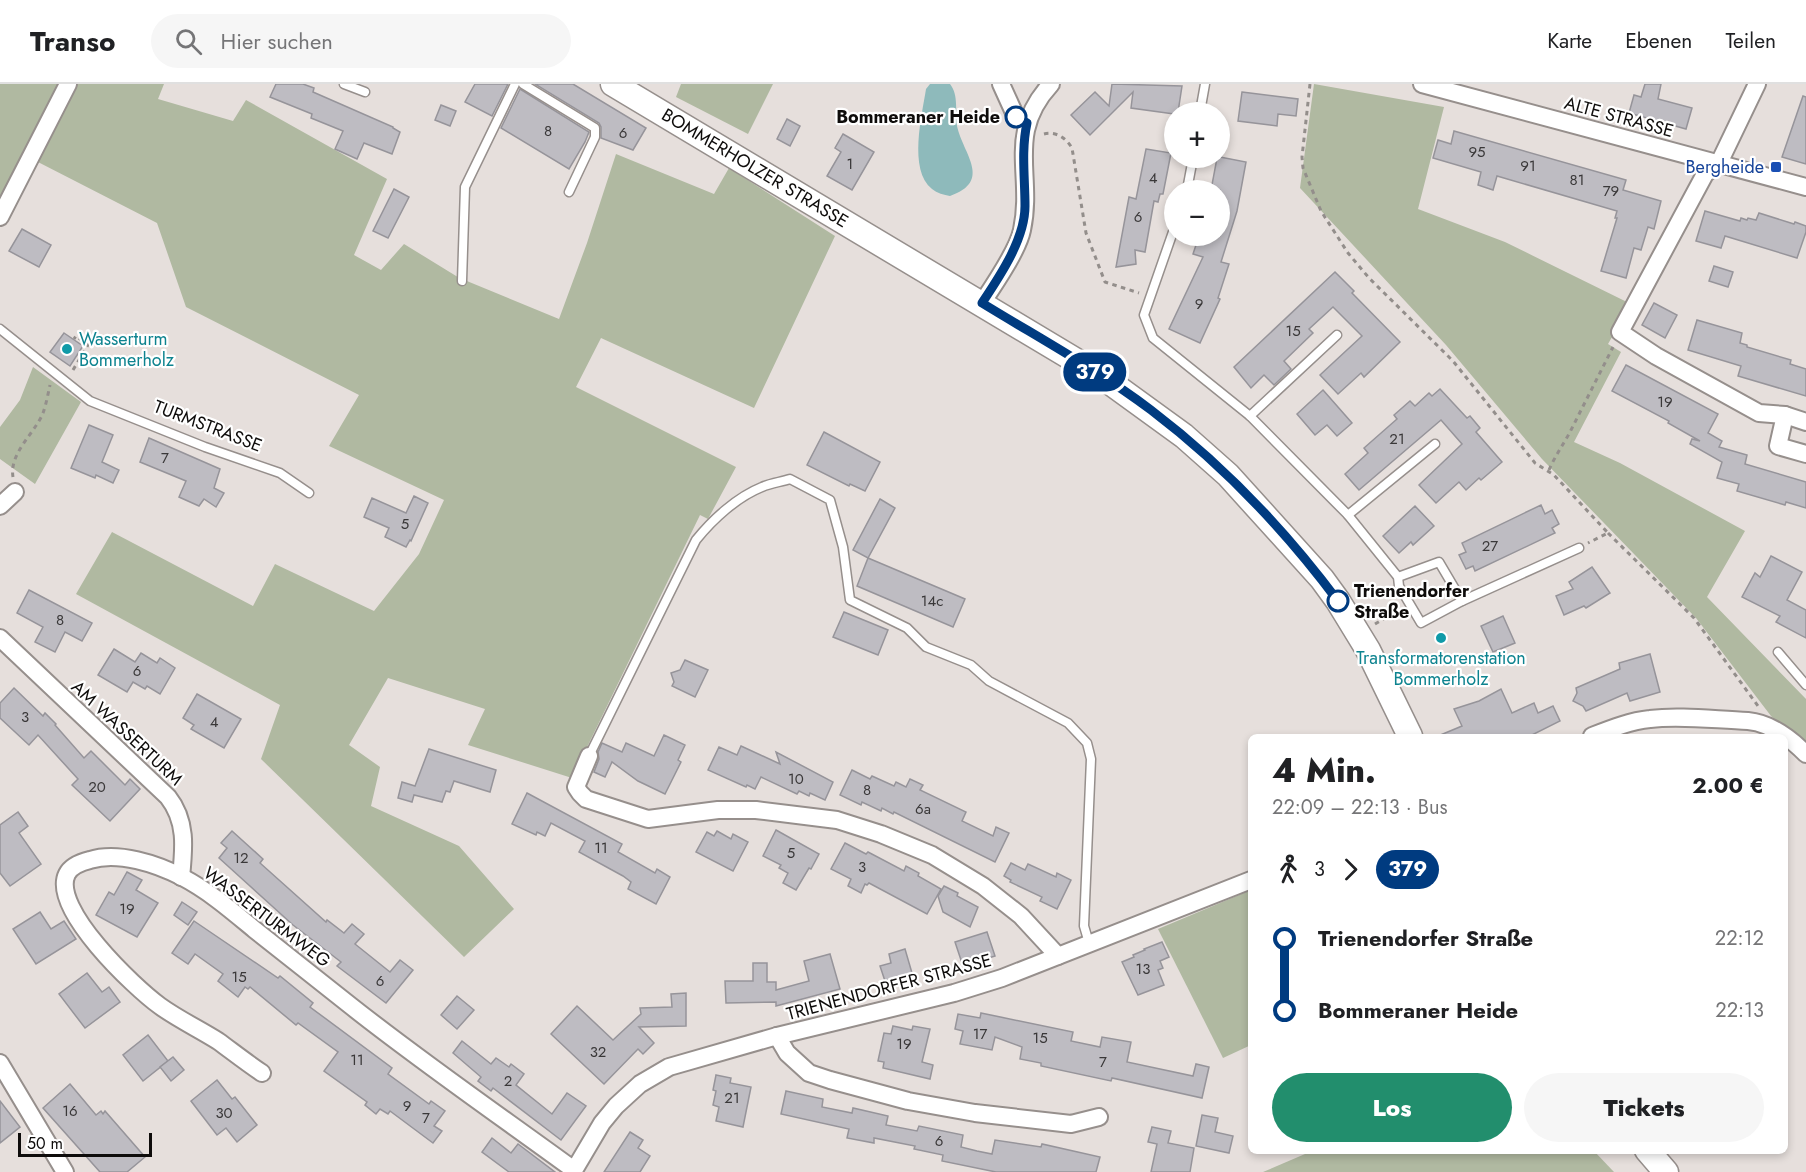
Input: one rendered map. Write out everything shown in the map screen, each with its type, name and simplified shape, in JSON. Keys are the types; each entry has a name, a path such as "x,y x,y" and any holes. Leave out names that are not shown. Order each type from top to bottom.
{"main road":[{"name":"BOMMERHOLZER STRASSE","path":"613,84 1100,375 1184,436 1227,475 1322,579 1358,634 1409,734"},
{"path":"1650,1154 1666,1172"}],"street":[{"path":"0,217 68,84"},
{"path":"1001,84 1016,117 1026,130"},
{"path":"982,303 1022,232 1025,208 1023,173 1026,130 1030,112 1051,84"},
{"name":"ALTE STRASSE","path":"1422,84 1806,187"},
{"path":"1757,84 1719,163 1705,174 1620,332 1656,356 1759,413 1785,415 1806,422"},
{"path":"1785,415 1778,446 1806,454"},
{"path":"0,506 15,492"},
{"name":"AM WASSERTURM","path":"0,638 175,806 183,829 185,846 181,877"},
{"path":"1597,734 1619,726 1663,718 1759,722 1782,734"},
{"path":"1788,737 1806,754"},
{"path":"589,756 576,787 580,793 586,799 648,819 718,810 784,812 837,820 908,845 949,865 990,891 1022,916 1058,956"},
{"name":"WASSERTURMWEG","path":"262,1073 159,1005 132,982 94,942 74,913 67,894 65,881 73,867 92,859 122,858 181,877 211,894 353,1008 574,1171"},
{"name":"TRIENENDORFER STRASSE","path":"574,1171 608,1116 626,1096 654,1074 689,1059 954,993 1002,978 1248,881"},
{"path":"777,1036 787,1053 809,1073 908,1101 975,1113 1071,1124 1099,1117"},
{"path":"0,1063 65,1172"}],"lane":[{"path":"344,84 365,92"},
{"path":"462,281 465,187 515,84"},
{"path":"523,84 594,128 595,138 569,192"},
{"path":"1202,102 1205,84"},
{"path":"1168,246 1144,315 1153,338 1250,416 1348,515 1398,577 1399,586 1421,623 1462,601 1579,548"},
{"name":"TURMSTRASSE","path":"0,329 90,401 205,447 280,473 309,493"},
{"path":"1250,416 1337,335"},
{"path":"1348,515 1435,444"},
{"path":"589,756 696,540 711,522 761,487 790,479 830,500 843,547 850,600 907,628 926,647 971,664 989,681 1068,723 1087,743 1091,759 1084,926 1089,943"},
{"path":"1398,577 1440,562 1462,601"},
{"path":"1778,651 1806,685"}],"path":[{"path":"1310,84 1302,157 1303,168 1322,211 1348,253 1453,361 1535,463 1549,470 1608,534 1694,618 1761,711 1759,722"},
{"path":"1026,130 1065,138 1072,148 1086,233 1105,282 1150,296"},
{"path":"1549,470 1620,332"},
{"path":"66,382 88,345 76,336 74,339"},
{"path":"15,492 12,471 24,441 43,414 53,372"},
{"path":"1579,548 1608,534"},
{"path":"1358,634 1409,603"}],"green space":[{"path":"0,84 59,84 0,203"},
{"path":"76,84 164,84 158,99 233,121 246,100 387,179 354,255 381,270 404,244 461,279 461,286 462,279 559,319 616,154 714,194 729,168 835,236 754,408 601,338 576,387 736,467 708,519 700,515 572,778 468,745 485,709 388,678 349,745 380,767 371,806 459,846 514,909 464,957 261,759 280,705 76,594 112,532 253,606 275,564 374,611 419,554 444,500 329,446 359,395 186,307 157,223 36,161"},
{"path":"681,84 773,84 748,134 676,97"},
{"path":"1314,84 1444,107 1418,209 1505,242 1631,304 1608,344 1621,352 1574,442 1620,463 1745,531 1707,597 1806,699 1806,741 1796,741 1771,716 1696,618 1542,459 1446,345 1300,188"},
{"path":"33,367 81,402 35,484 0,459 0,427 20,400"},
{"path":"1248,891 1248,1046 1223,1058 1158,929"},
{"path":"1305,1154 1597,1154 1614,1172 1263,1172"}],"water":[{"path":"930,84 950,84 953,88 956,98 957,126 972,166 973,175 970,183 963,190 950,196 932,189 920,169 918,142 926,89"}],"building":[{"path":"276,84 303,84 314,88 313,92 393,127 400,132 392,154 364,143 357,159 335,149 343,131 311,118 312,114 270,97"},
{"path":"475,84 508,84 492,116 465,102"},
{"path":"535,84 573,84 646,128 633,150 601,138 599,123"},
{"path":"1112,84 1182,86 1180,102 1164,102 1164,113 1131,108 1133,92 1090,135 1071,115 1095,92 1109,106"},
{"path":"1645,84 1661,84 1658,99 1692,108 1686,129 1629,113 1634,95 1641,97"},
{"path":"520,89 589,132 569,169 501,128"},
{"path":"1242,92 1298,99 1296,116 1278,114 1277,126 1238,121"},
{"path":"1803,96 1806,97 1806,164 1782,157"},
{"path":"441,105 456,111 450,126 435,120"},
{"path":"787,119 800,126 790,146 777,139"},
{"path":"1454,131 1626,180 1623,190 1661,201 1654,229 1648,227 1641,250 1634,248 1626,278 1601,271 1617,218 1615,218 1617,211 1497,176 1493,190 1478,185 1481,172 1433,158 1438,140 1451,144"},
{"path":"843,134 874,152 852,190 827,176 841,152 835,148"},
{"path":"1146,149 1164,152 1164,168 1168,168 1163,194 1160,194 1158,202 1154,201 1145,252 1135,250 1136,264 1116,267 1129,197 1136,199"},
{"path":"1230,159 1246,162 1237,211 1230,233 1230,180 1213,180 1215,168 1230,168"},
{"path":"394,189 409,197 388,238 373,231"},
{"path":"1705,211 1740,221 1741,218 1756,220 1759,213 1806,226 1797,258 1725,236 1721,248 1696,241"},
{"path":"22,229 51,245 39,267 9,251"},
{"path":"1196,246 1226,246 1221,262 1229,264 1218,298 1220,299 1200,343 1169,329 1203,257 1193,254"},
{"path":"1714,266 1733,272 1728,287 1709,281"},
{"path":"1335,272 1354,291 1352,293 1400,342 1364,377 1361,373 1338,394 1320,375 1362,336 1333,307 1309,329 1313,333 1284,361 1291,369 1274,385 1264,375 1251,388 1234,367"},
{"path":"1654,303 1677,315 1665,338 1642,325"},
{"path":"1697,320 1742,333 1740,343 1747,347 1791,360 1790,364 1806,369 1806,396 1738,376 1741,366 1688,350"},
{"name":"Wasserturm Bommerholz","path":"64,333 83,346 70,366 50,352"},
{"path":"1626,365 1718,414 1708,433 1722,441 1719,447 1747,455 1745,464 1806,482 1806,508 1786,502 1785,505 1737,491 1739,484 1717,478 1722,462 1690,444 1692,439 1700,441 1668,423 1669,421 1612,391"},
{"path":"1440,389 1467,418 1470,416 1480,428 1476,432 1502,462 1466,490 1459,482 1436,503 1419,485 1462,444 1441,420 1359,490 1345,474 1368,453 1364,448 1397,419 1394,415 1410,401 1415,406 1429,393 1432,396"},
{"path":"1323,390 1352,423 1337,436 1327,425 1315,435 1297,414"},
{"path":"89,425 113,435 102,462 119,470 113,483 96,475 95,478 71,468"},
{"path":"824,432 880,462 865,491 850,484 849,486 807,465"},
{"path":"149,438 220,469 214,488 224,493 216,507 204,499 199,506 179,497 186,481 140,462"},
{"path":"414,496 428,503 406,547 385,537 389,528 364,517 372,498 406,513"},
{"path":"880,499 895,508 868,558 853,550"},
{"path":"1541,505 1545,514 1552,510 1559,524 1552,528 1555,533 1475,571 1473,566 1466,569 1459,555 1466,552 1462,543"},
{"path":"1415,506 1434,526 1413,545 1411,542 1399,553 1383,536"},
{"path":"1771,556 1802,572 1787,600 1806,610 1806,638 1776,622 1780,616 1742,597 1755,573 1760,577"},
{"path":"868,558 965,599 953,627 857,586"},
{"path":"1592,567 1610,593 1586,608 1584,606 1564,615 1556,596 1573,589 1569,582"},
{"path":"29,590 92,623 82,641 65,632 55,652 35,642 43,627 17,613"},
{"path":"844,612 888,630 878,655 833,637"},
{"path":"1503,616 1515,643 1493,652 1481,626"},
{"path":"114,649 135,662 141,653 157,663 160,658 175,668 160,694 147,686 145,689 133,682 127,692 98,675"},
{"path":"1650,654 1660,692 1630,701 1627,693 1586,711 1583,706 1573,701 1577,693 1576,688 1620,669 1619,663"},
{"path":"685,660 708,670 695,697 672,686 674,682 671,673 680,670"},
{"path":"14,688 43,716 45,713 56,724 84,758 91,751 125,785 130,779 140,789 110,821 72,785 78,779 38,735 29,745 0,718 0,703"},
{"path":"1501,689 1512,713 1534,703 1538,713 1553,706 1560,721 1534,734 1443,734 1462,726 1454,709 1479,701"},
{"path":"197,694 241,719 224,748 191,729 194,725 183,718"},
{"path":"664,735 685,745 678,760 681,762 665,794 638,781 612,762 605,777 594,772 602,743 622,752 626,743 654,756"},
{"path":"741,746 780,764 776,752 833,782 825,800 810,793 809,796 799,791 797,794 761,777 755,789 747,785 746,787 708,770 719,747 737,755"},
{"path":"429,749 496,770 490,792 454,781 450,792 446,791 442,802 414,795 412,802 398,798 402,782 415,786"},
{"path":"852,770 870,779 872,776 894,786 896,782 906,787 910,779 923,785 920,790 966,812 962,821 993,836 996,827 1009,833 995,862 894,812 893,814 882,808 881,811 862,802 861,805 840,795"},
{"path":"527,793 622,844 618,852 655,873 657,869 670,877 656,904 628,889 631,882 623,876 579,852 585,841 551,823 545,836 537,832 536,835 512,824"},
{"path":"18,812 28,826 19,833 41,864 10,886 0,873 0,825"},
{"path":"776,830 819,854 796,890 783,883 788,873 779,868 781,865 763,856"},
{"path":"232,831 263,859 260,863 326,922 327,920 344,933 352,924 364,934 355,944 390,972 400,960 413,970 386,1003 337,966 341,962 293,925 219,858 227,848 221,843"},
{"path":"717,831 731,839 733,834 748,842 733,871 696,852 707,832 714,836"},
{"path":"845,843 904,871 906,866 941,889 927,914 869,883 865,884 861,893 848,886 851,879 831,869"},
{"path":"1011,863 1025,870 1028,864 1056,877 1057,873 1071,880 1057,909 1040,901 1042,897 1010,882 1011,880 1004,876"},
{"path":"127,872 142,880 136,890 158,903 137,937 96,915 109,892 114,895"},
{"path":"944,886 978,907 970,927 943,912 938,896"},
{"path":"182,902 197,912 188,925 174,915"},
{"path":"40,912 51,929 64,921 76,939 36,964 13,929"},
{"path":"194,921 278,978 280,976 313,1003 310,1007 392,1068 388,1074 429,1104 431,1101 445,1111 434,1126 442,1131 433,1143 390,1111 388,1114 380,1109 376,1114 365,1105 367,1102 324,1071 338,1052 298,1023 296,1025 250,987 248,989 245,987 238,997 218,981 223,974 195,954 188,964 172,953"},
{"path":"987,932 995,956 963,966 955,942"},
{"path":"1162,942 1169,957 1160,961 1163,968 1158,970 1164,985 1138,995 1122,962"},
{"path":"905,949 912,973 885,981 880,966 891,963 889,954"},
{"path":"830,954 840,989 776,1006 776,1002 726,1003 725,981 753,981 753,963 767,963 767,982 776,982 776,990 809,981 804,961"},
{"path":"87,973 102,992 109,987 120,1002 85,1028 59,994"},
{"path":"686,993 686,1026 639,1027 654,1043 643,1054 638,1049 604,1084 551,1034 577,1006 613,1040 641,1014 640,1008 672,1007 671,994"},
{"path":"457,996 474,1010 457,1029 441,1015"},
{"path":"981,1013 1073,1032 1071,1041 1100,1047 1102,1037 1131,1042 1127,1062 1193,1076 1196,1064 1209,1067 1202,1098 1112,1078 1111,1081 1041,1066 1041,1063 1020,1059 1022,1047 995,1037 992,1050 960,1044 963,1031 955,1029 958,1014 980,1018"},
{"path":"893,1026 912,1030 913,1026 930,1029 922,1062 933,1065 930,1079 883,1068 884,1062 878,1061 884,1033 891,1034"},
{"path":"148,1035 168,1061 143,1081 123,1055"},
{"path":"462,1041 491,1064 496,1058 509,1067 511,1064 524,1074 516,1085 552,1114 567,1093 586,1106 561,1140 493,1088 491,1091 478,1081 481,1077 453,1053"},
{"path":"173,1057 184,1070 171,1081 160,1067"},
{"path":"716,1075 731,1078 730,1083 751,1087 743,1127 716,1121 719,1107 713,1105 716,1091 713,1090"},
{"path":"217,1080 232,1099 235,1097 257,1125 237,1142 226,1128 217,1135 191,1101"},
{"path":"70,1084 96,1115 101,1111 103,1114 105,1111 145,1157 127,1172 100,1172 43,1108"},
{"path":"786,1091 823,1099 822,1107 852,1113 853,1108 888,1116 886,1125 917,1131 919,1126 963,1135 961,1147 977,1151 992,1154 995,1140 1041,1147 1042,1144 1100,1157 1096,1172 996,1172 942,1161 943,1155 914,1149 915,1146 874,1138 874,1143 847,1138 849,1129 781,1114"},
{"path":"0,1101 20,1127 0,1143"},
{"path":"1202,1115 1218,1118 1215,1132 1233,1136 1229,1153 1196,1146"},
{"path":"1152,1127 1171,1131 1168,1143 1194,1148 1190,1172 1151,1172 1157,1144 1148,1142"},
{"path":"630,1132 643,1140 638,1148 650,1156 640,1172 604,1172"},
{"path":"492,1138 511,1153 518,1144 555,1172 509,1172 482,1152"}],"bus line":[{"name":"379","path":"1016,117 1027,123 1024,137 1025,208 1022,232 982,303 1100,375 1184,436 1248,497 1322,579 1338,601"}],"place":[{"name":"Bommeraner Heide","path":"1016,117"},
{"name":"Bergheide","path":"1776,167"},
{"name":"Wasserturm Bommerholz","path":"67,349"},
{"name":"Trienendorfer Straße","path":"1338,601"},
{"name":"Transformatorenstation Bommerholz","path":"1441,638"}]}
